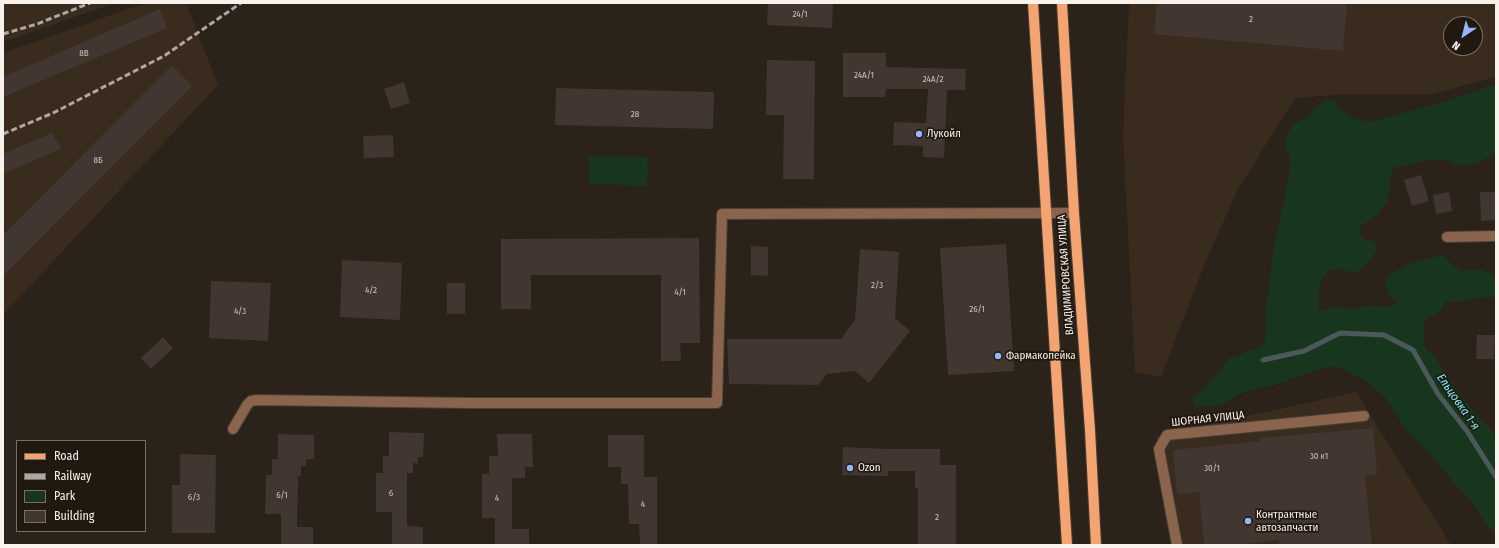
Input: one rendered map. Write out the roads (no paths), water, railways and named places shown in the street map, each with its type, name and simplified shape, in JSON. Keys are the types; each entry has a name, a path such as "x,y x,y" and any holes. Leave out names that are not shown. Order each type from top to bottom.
{"main road":[{"name":"ВЛАДИМИРОВСКАЯ УЛИЦА","path":"1032,3 1067,545"},
{"name":"ВЛАДИМИРОВСКАЯ УЛИЦА","path":"1062,3 1096,545"}],"street":[{"path":"233,429 247,405 251,401 257,400 468,403 718,403 722,214 1074,213"},
{"path":"1447,237 1496,236"},
{"name":"ШОРНАЯ УЛИЦА","path":"1177,545 1159,449 1167,435 1364,416"}],"waterway":[{"name":"Ельцовка 1-я","path":"1263,360 1304,351 1340,333 1384,335 1413,350 1438,394 1467,431 1496,477"}],"railway":[{"path":"3,34 37,24 90,3"},
{"path":"3,134 53,113 164,56 241,3"}],"place":[{"name":"Лукойл","path":"919,134"},
{"name":"Фармакопейка","path":"998,356"},
{"name":"Ozon","path":"850,468"},
{"name":"Контрактные автозапчасти","path":"1248,521"}]}
